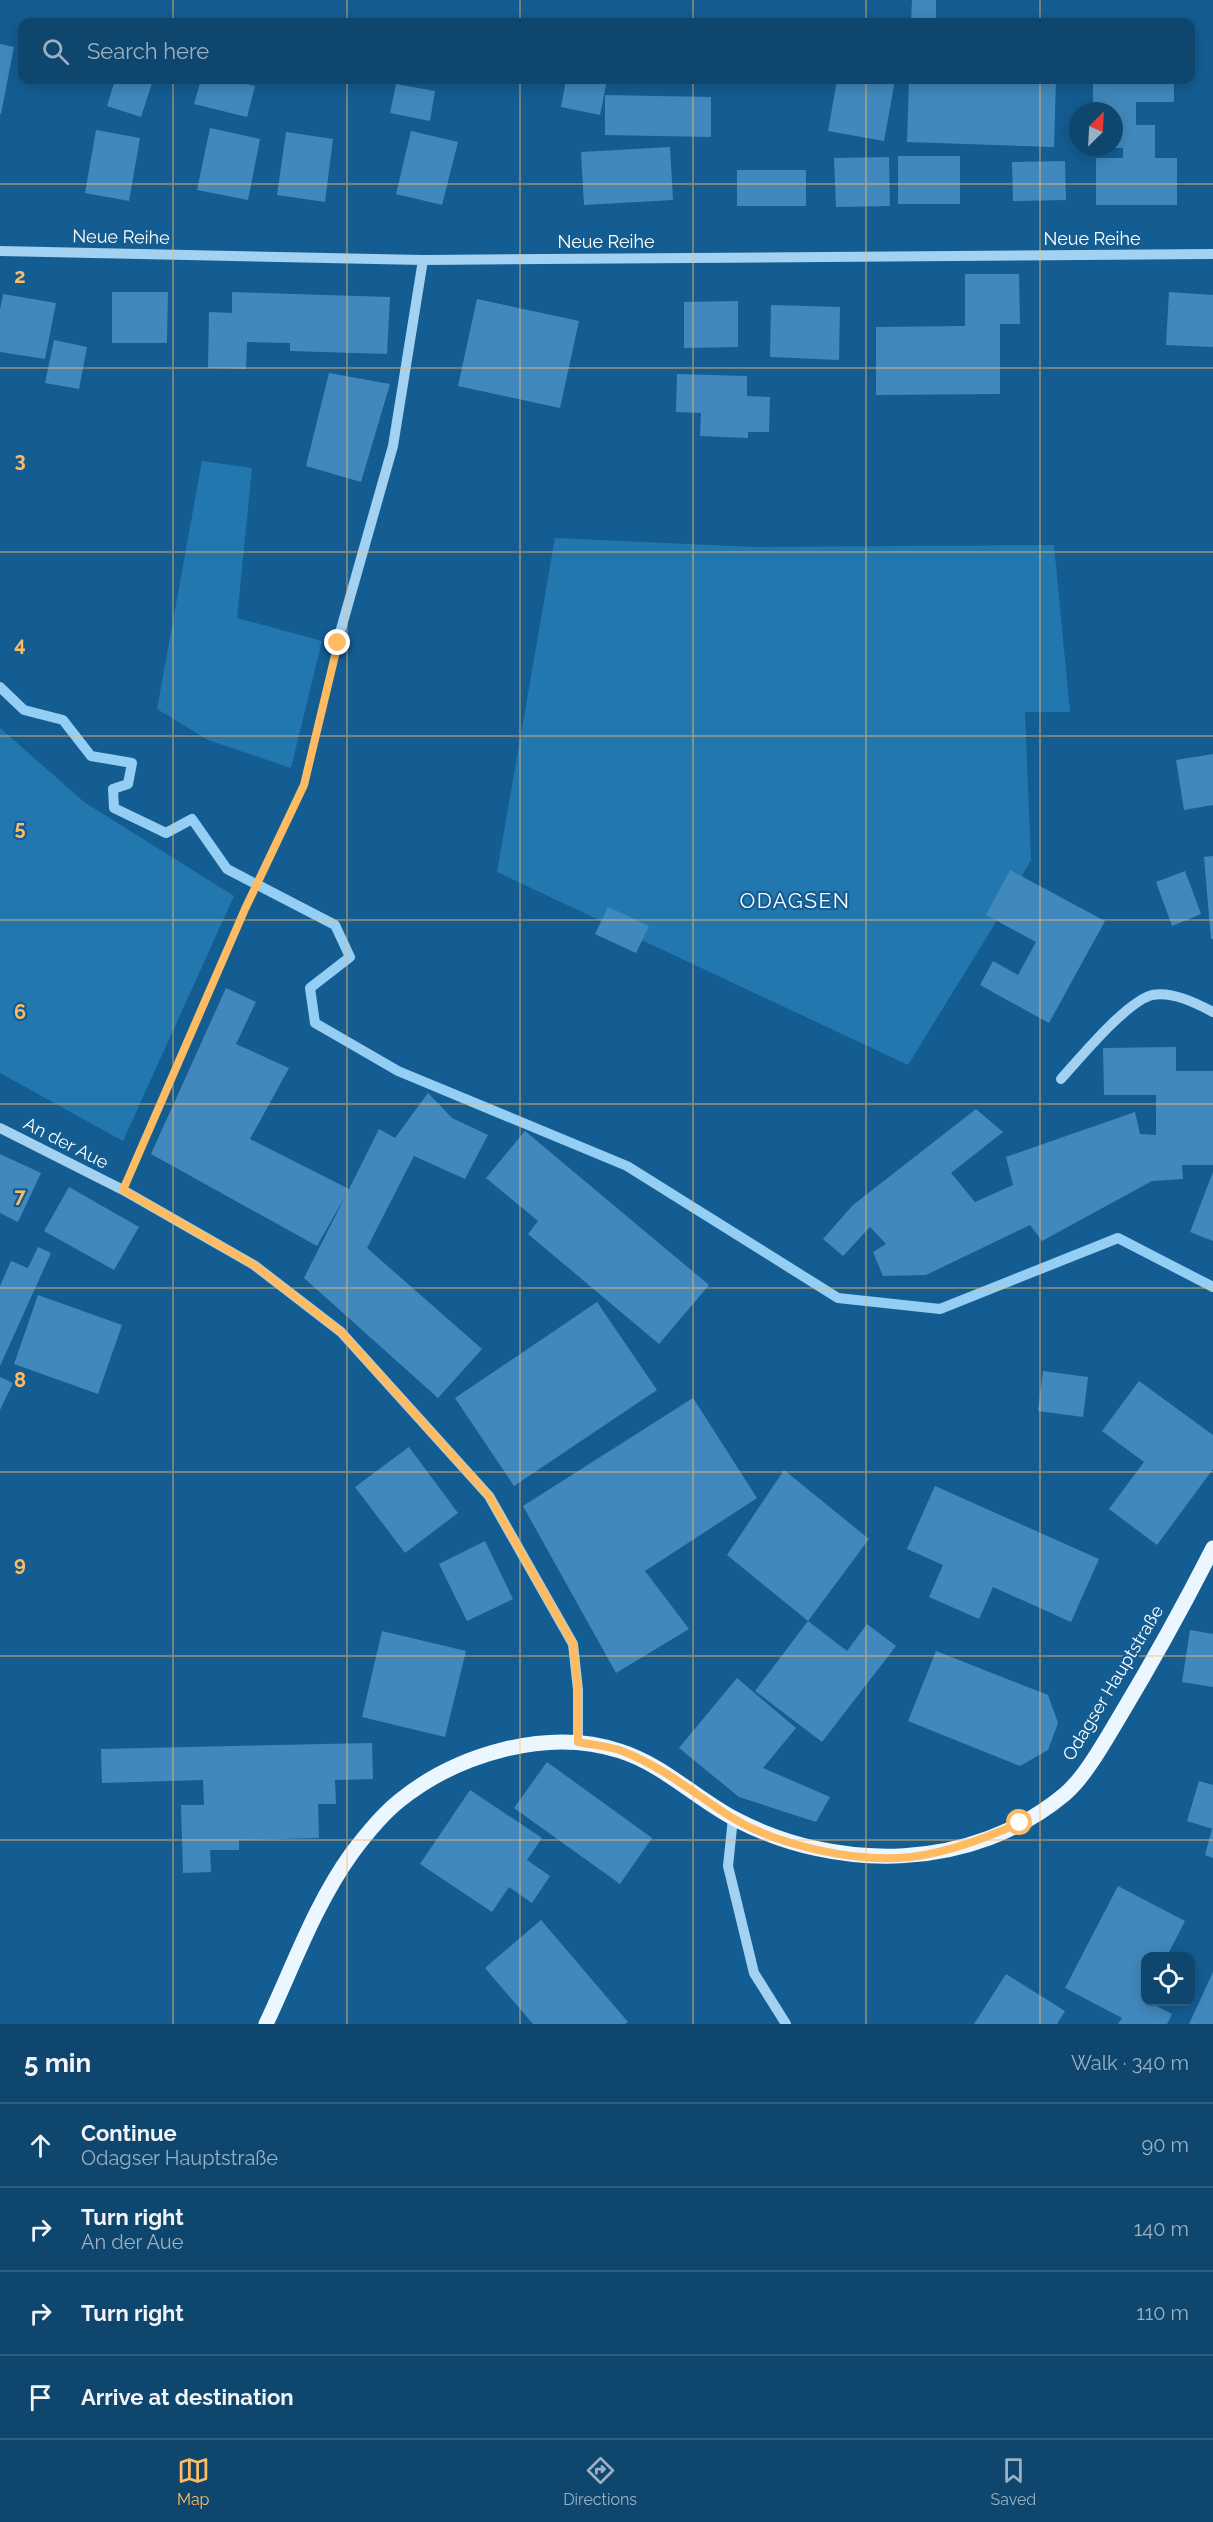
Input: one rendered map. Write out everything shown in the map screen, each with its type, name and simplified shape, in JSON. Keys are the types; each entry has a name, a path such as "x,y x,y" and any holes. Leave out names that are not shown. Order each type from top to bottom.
{"main road":[{"name":"Odagser Hauptstraße","path":"266,2024 322,1903 352,1854 398,1802 454,1766 518,1744 578,1742 620,1750 658,1768 733,1818 788,1843 850,1856 911,1857 973,1844 1020,1823 1066,1792 1099,1750 1208,1569 1213,1548"}],"street":[{"name":"Neue Reihe","path":"0,251 423,260 1213,254"},
{"path":"338,643 393,446 423,260"},
{"path":"1061,1079 1121,1014 1152,995 1185,997 1213,1012"},
{"name":"An der Aue","path":"0,1128 123,1190 254,1265 341,1332 489,1496 573,1644 578,1690 578,1742"},
{"path":"733,1818 728,1866 754,1973 786,2024"}],"path":[{"path":"123,1190 245,909 304,785 338,643"}],"shaded area":[{"path":"202,461 252,468 237,618 322,641 291,768 208,740 157,709"},
{"path":"555,538 754,547 1054,545 1070,712 1025,712 1031,860 908,1065 497,872"},
{"path":"0,728 84,802 234,896 123,1141 0,1073"}],"building":[{"path":"912,0 936,0 936,18 911,18"},
{"path":"0,44 14,47 1,114 0,114"},
{"path":"114,84 152,84 141,117 107,106"},
{"path":"200,84 255,86 247,117 194,104"},
{"path":"396,84 435,91 430,121 390,113"},
{"path":"565,84 606,84 600,115 561,107"},
{"path":"836,84 894,84 884,141 828,131"},
{"path":"909,84 1056,84 1054,147 907,142"},
{"path":"1093,84 1174,84 1174,102 1136,102 1136,125 1155,125 1155,158 1177,158 1177,205 1096,205 1096,158 1123,158 1123,102 1093,102"},
{"path":"605,95 711,97 711,137 605,135"},
{"path":"210,128 260,139 248,200 197,190"},
{"path":"96,130 140,138 129,201 85,193"},
{"path":"411,131 458,142 442,205 396,194"},
{"path":"286,132 333,139 325,202 277,195"},
{"path":"670,147 673,200 584,205 581,152"},
{"path":"898,156 960,156 960,204 898,204"},
{"path":"889,157 890,206 836,207 834,158"},
{"path":"1065,161 1066,200 1013,201 1012,162"},
{"path":"737,170 806,170 806,206 737,206"},
{"path":"965,274 1019,274 1020,324 1000,324 1000,394 876,395 876,327 965,326"},
{"path":"112,292 168,292 167,343 112,343"},
{"path":"232,292 390,297 387,354 290,351 290,343 247,342 246,369 208,368 209,312 232,313"},
{"path":"1169,292 1213,295 1213,347 1166,345"},
{"path":"3,294 56,303 45,359 0,352 0,310"},
{"path":"477,299 579,321 560,408 458,386"},
{"path":"738,301 738,347 684,348 684,302"},
{"path":"771,305 840,307 839,360 770,357"},
{"path":"54,340 87,347 79,389 45,383"},
{"path":"329,373 390,384 361,482 306,466"},
{"path":"677,374 747,376 747,396 770,397 769,432 748,432 748,438 700,436 701,413 676,412"},
{"path":"1213,754 1213,805 1184,810 1176,760"},
{"path":"1213,856 1213,939 1211,939 1204,857"},
{"path":"1010,870 1105,921 1049,1023 980,985 993,961 1018,975 1036,942 986,915"},
{"path":"1185,871 1201,914 1172,926 1156,882"},
{"path":"608,907 649,926 636,953 595,934"},
{"path":"226,988 256,1002 236,1044 289,1068 250,1139 349,1189 379,1129 395,1138 428,1093 452,1118 488,1135 465,1179 414,1156 367,1248 482,1349 438,1398 304,1278 347,1193 317,1246 151,1154"},
{"path":"1176,1047 1176,1071 1213,1071 1213,1165 1182,1165 1183,1179 1152,1181 1042,1241 1030,1225 926,1275 883,1276 873,1252 886,1244 870,1227 843,1256 823,1239 853,1205 976,1109 1003,1132 951,1173 975,1202 1013,1185 1006,1157 1135,1112 1140,1134 1156,1135 1156,1095 1104,1095 1103,1048"},
{"path":"525,1131 709,1285 659,1344 528,1234 538,1221 486,1178"},
{"path":"0,1154 41,1173 18,1222 0,1213"},
{"path":"1213,1172 1213,1241 1190,1232"},
{"path":"69,1187 139,1227 114,1270 44,1231"},
{"path":"38,1247 51,1253 0,1366 0,1286 11,1261 28,1268"},
{"path":"38,1295 122,1325 98,1394 14,1364"},
{"path":"597,1302 657,1390 514,1486 455,1398"},
{"path":"1043,1371 1088,1377 1083,1417 1038,1411"},
{"path":"0,1377 13,1383 0,1410"},
{"path":"1139,1381 1213,1435 1213,1469 1157,1545 1109,1509 1144,1462 1102,1431"},
{"path":"693,1398 757,1498 645,1571 689,1629 616,1673 523,1506"},
{"path":"409,1447 458,1513 405,1553 355,1487"},
{"path":"784,1470 869,1539 808,1621 727,1555"},
{"path":"935,1486 1099,1559 1071,1622 993,1587 979,1619 929,1597 943,1565 907,1549"},
{"path":"485,1541 513,1599 467,1621 439,1564"},
{"path":"808,1621 847,1651 867,1624 896,1646 822,1742 755,1691"},
{"path":"1190,1630 1213,1634 1213,1687 1182,1682"},
{"path":"382,1631 466,1651 445,1737 362,1717"},
{"path":"936,1651 1048,1695 1058,1723 1048,1750 1020,1766 908,1721"},
{"path":"737,1678 796,1728 763,1768 830,1797 816,1822 739,1797 679,1748"},
{"path":"372,1743 373,1779 335,1780 336,1804 318,1804 319,1838 239,1840 239,1850 210,1850 211,1872 183,1873 181,1805 204,1805 203,1780 102,1783 101,1749"},
{"path":"547,1762 652,1838 620,1884 514,1808"},
{"path":"1199,1781 1213,1785 1213,1829 1187,1821"},
{"path":"470,1790 542,1838 527,1860 550,1876 532,1903 509,1887 492,1912 420,1864"},
{"path":"1213,1829 1213,1858 1205,1855"},
{"path":"1118,1886 1185,1921 1169,1952 1141,1952 1141,2006 1156,2006 1172,2014 1167,2024 1118,2024 1122,2018 1065,1988"},
{"path":"541,1920 628,2022 625,2024 533,2024 485,1968"},
{"path":"1213,1972 1213,2024 1189,2024"},
{"path":"1006,1974 1065,2011 1057,2024 974,2024"}],"waterway":[{"path":"0,687 24,710 63,720 91,756 132,763 128,784 113,789 114,808 166,833 192,819 227,869 335,925 350,957 310,988 315,1023 398,1071 627,1166 838,1298 940,1309 1118,1238 1213,1287"}],"district":[{"name":"ODAGSEN","path":"795,901"}],"route":[{"path":"338,643 304,785 245,909 123,1190 254,1265 341,1332 489,1496 573,1644 578,1690 578,1742 620,1750 658,1768 733,1818 788,1843 850,1856 911,1857 973,1844 1020,1823"}]}
